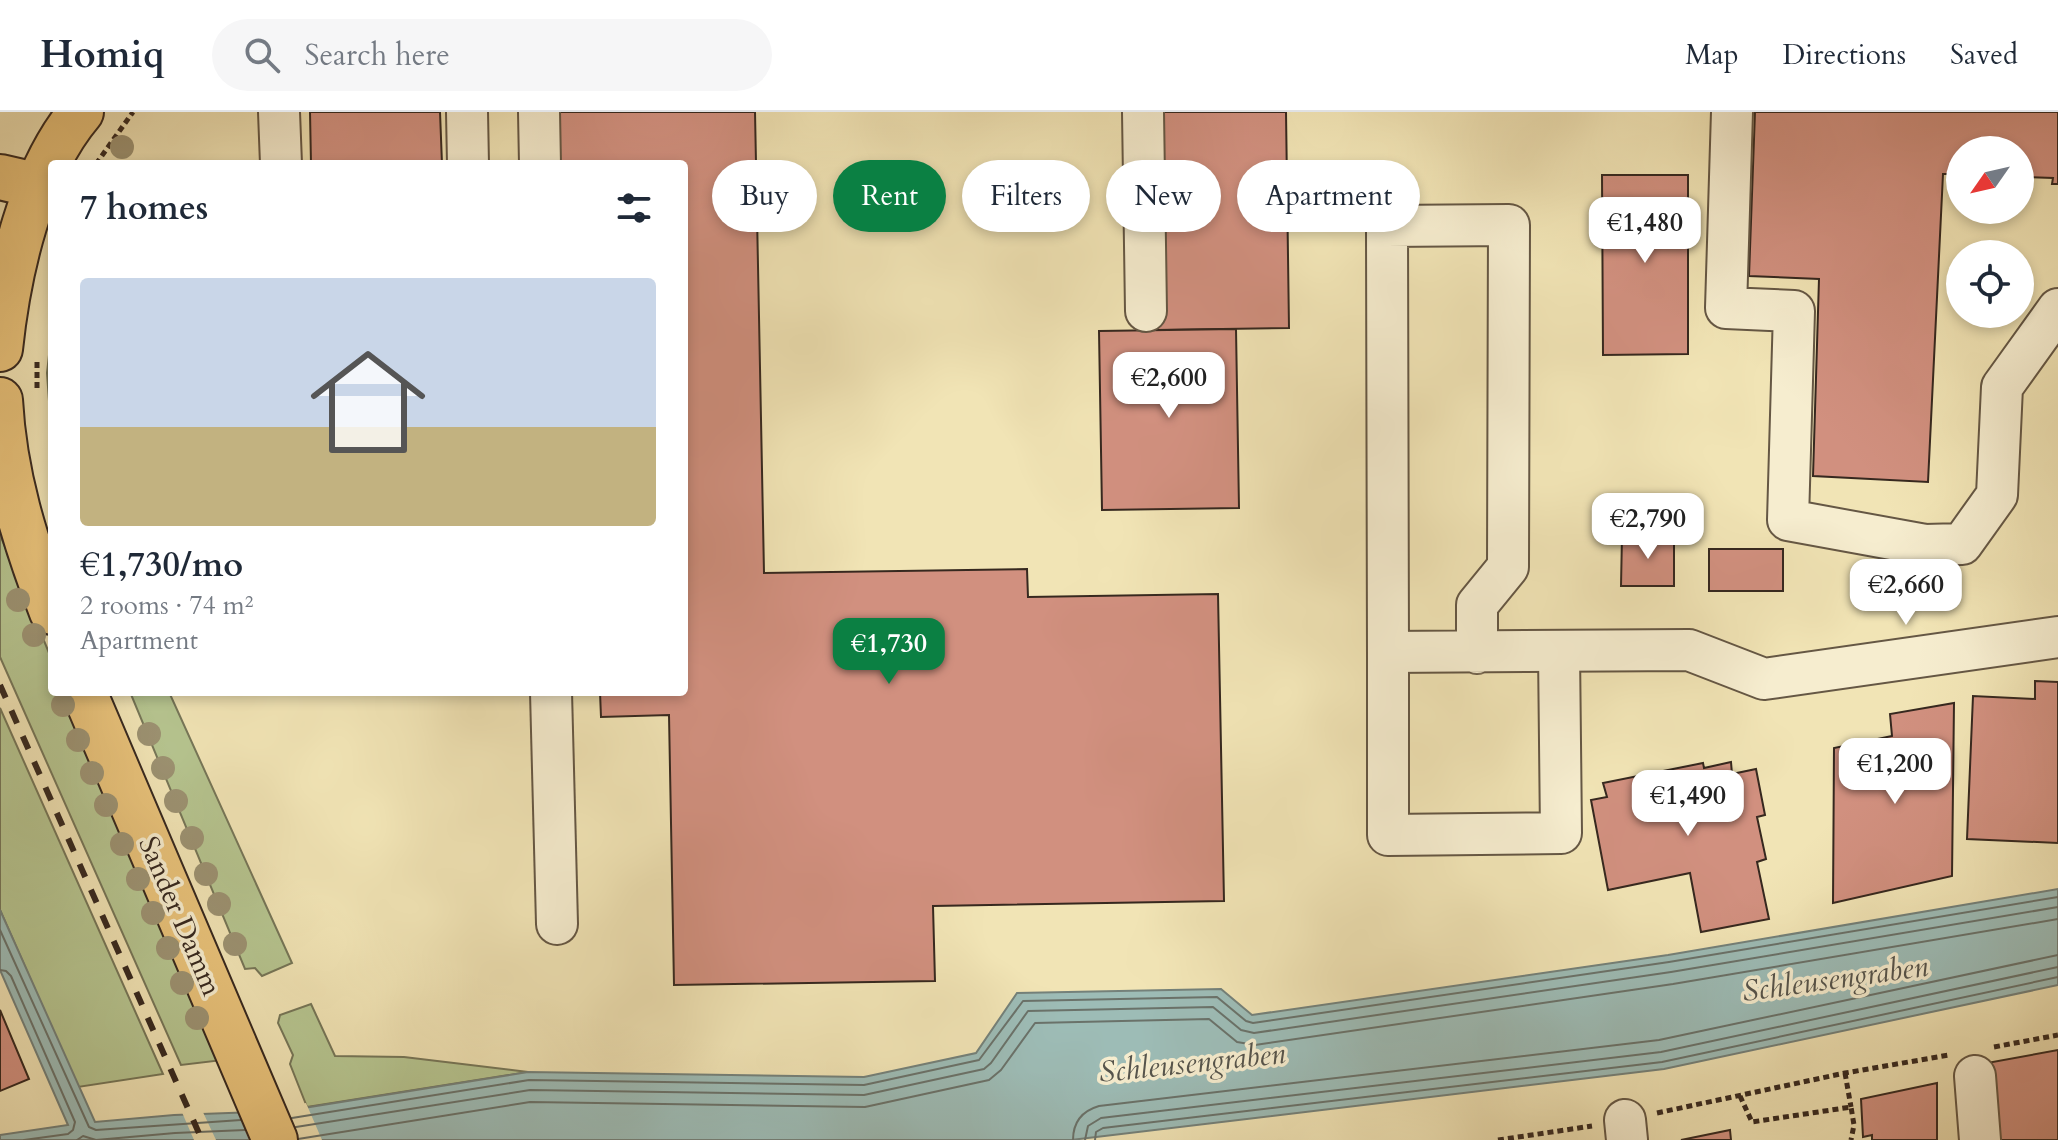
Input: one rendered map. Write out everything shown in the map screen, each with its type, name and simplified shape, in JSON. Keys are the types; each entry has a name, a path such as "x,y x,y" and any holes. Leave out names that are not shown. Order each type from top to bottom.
{"main road":[{"path":"51,160 81,112"},
{"path":"19,352 8,289 21,240 19,182 48,164"},
{"path":"18,398 6,467 14,503 41,552 48,590"},
{"name":"Sander Damm","path":"86,696 275,1140"}],"street":[{"path":"279,112 281,160"},
{"path":"467,112 468,160"},
{"path":"539,112 540,160"},
{"path":"1143,112 1146,311"},
{"path":"1732,112 1726,308 1794,311 1788,520 1925,545 1962,544 1997,495 2002,387 2058,309"},
{"path":"1477,653 1477,605 1508,567 1509,225 1387,226 1388,835 1561,833 1559,651"},
{"path":"1388,652 1689,650 1764,679 2058,637"},
{"path":"551,696 557,924"},
{"path":"1973,1059 1980,1140"}],"path":[{"path":"99,160 133,112"},
{"path":"18,398 19,352"},
{"path":"1498,1140 1626,1130 1740,1096 1845,1073 1973,1059 2058,1035"},
{"path":"1845,1073 1854,1125 1851,1140"},
{"path":"1740,1096 1752,1122 1851,1107"}],"green space":[{"path":"0,535 48,650 48,696 68,696 223,1060 181,1065 0,657"},
{"path":"132,696 171,696 292,963 262,976 255,968 245,969"},
{"path":"0,708 163,1074 78,1087 0,910"},
{"path":"311,1004 335,1056 404,1057 528,1072 307,1107 290,1064 293,1055 278,1023 280,1015"}],"water":[{"name":"Schleusengraben","path":"2058,889 2058,985 1664,1069 1071,1140 0,1140 0,1135 68,1125 0,970 0,910 95,1122 174,1115 285,1111 528,1072 864,1077 976,1053 1017,993 1221,989 1252,1015 1668,955"}],"pier":[{"path":"306,1103 322,1140 249,1140 236,1108 285,1107"},
{"path":"181,1110 202,1110 216,1140 194,1140"}],"building":[{"path":"310,112 440,112 442,160 311,160"},
{"path":"559,112 755,112 756,160 712,160 712,232 757,232 764,573 1027,569 1028,597 1218,594 1224,901 933,906 935,981 674,985 669,715 601,717 600,696 688,696 688,160 560,160"},
{"path":"1154,112 1286,112 1287,160 1237,160 1237,232 1288,232 1289,328 1156,330 1155,232 1221,232 1221,160 1154,160"},
{"path":"1755,112 2058,112 2058,184 2052,184 2053,178 2034,177 2034,136 1946,136 1928,482 1813,476 1819,279 1749,276"},
{"path":"1602,175 1688,175 1688,354 1603,355"},
{"path":"1236,329 1239,508 1102,510 1099,331"},
{"path":"1622,536 1674,536 1674,586 1621,586"},
{"path":"1709,549 1783,549 1783,591 1709,591"},
{"path":"2035,681 2058,682 2058,843 1967,839 1973,696 2035,699"},
{"path":"1954,703 1952,876 1833,903 1834,748 1892,736 1890,714"},
{"path":"1731,762 1732,774 1756,769 1765,815 1757,817 1766,859 1757,862 1769,919 1701,932 1690,873 1608,890 1591,800 1607,797 1603,783 1703,763 1704,768"},
{"path":"0,1010 29,1079 0,1091"},
{"path":"2058,1050 2058,1140 1998,1140 1987,1063"},
{"path":"1937,1083 1937,1140 1872,1140 1872,1135 1863,1137 1861,1099"},
{"path":"1730,1130 1731,1140 1681,1140"}],"railway":[{"path":"0,685 202,1140"}]}
